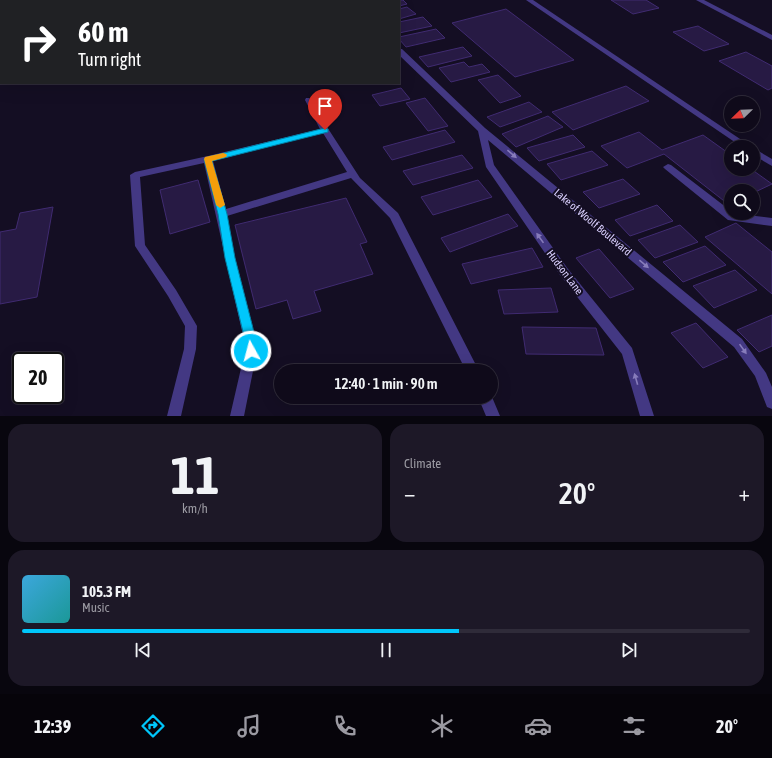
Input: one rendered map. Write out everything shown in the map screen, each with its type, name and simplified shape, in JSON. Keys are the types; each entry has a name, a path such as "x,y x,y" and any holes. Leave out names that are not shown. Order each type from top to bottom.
{"street":[{"path":"529,0 738,140"},
{"path":"699,0 772,38"},
{"name":"Lake of Woolf Boulevard","path":"400,52 482,130 738,343 760,374 772,403"},
{"path":"309,100 325,130 357,180 394,216 469,364"},
{"path":"174,416 190,349 191,326 172,293 140,246 135,175 208,159 325,130"},
{"name":"Hudson Lane","path":"482,130 488,165 564,272 628,352 647,416"},
{"path":"760,155 772,163"},
{"path":"208,159 222,214 230,258 250,340 251,351 237,416"},
{"path":"668,167 732,217 772,222"},
{"path":"222,214 353,174"},
{"path":"488,404 493,416"}],"building":[{"path":"400,0 403,0 407,4 400,6"},
{"path":"611,0 646,0 659,8 633,14"},
{"path":"407,7 416,14 400,19 400,9"},
{"path":"506,9 574,60 515,77 452,23"},
{"path":"423,17 432,26 400,33 400,22"},
{"path":"698,26 729,44 704,51 673,32"},
{"path":"436,29 445,38 406,47 400,40 400,37"},
{"path":"463,47 472,56 428,67 419,57"},
{"path":"746,52 772,66 772,88 768,90 719,61"},
{"path":"464,62 469,67 482,64 490,72 451,82 439,68"},
{"path":"498,75 521,96 500,103 478,80"},
{"path":"626,86 649,101 573,130 552,112"},
{"path":"401,88 410,99 380,106 372,95"},
{"path":"425,98 448,126 428,131 406,103"},
{"path":"529,102 542,112 500,127 487,117"},
{"path":"548,116 563,127 516,147 502,134"},
{"path":"445,130 455,142 392,160 383,147"},
{"path":"639,132 662,150 703,135 724,150 724,176 760,175 772,184 760,190 760,184 724,184 724,201 664,154 627,168 601,146"},
{"path":"573,135 585,147 539,161 527,148"},
{"path":"592,151 608,165 561,180 547,164"},
{"path":"462,155 473,168 413,185 403,171"},
{"path":"623,179 640,194 599,208 583,192"},
{"path":"198,180 210,222 170,234 160,190"},
{"path":"478,180 492,197 433,215 421,197"},
{"path":"346,198 367,242 360,244 373,274 314,291 321,311 293,319 287,300 256,309 235,225"},
{"path":"657,205 673,221 630,236 615,220"},
{"path":"53,207 37,297 0,304 0,232 16,229 20,213"},
{"path":"508,214 518,226 450,252 441,238"},
{"path":"736,223 772,252 772,294 705,237"},
{"path":"680,225 698,242 655,258 638,240"},
{"path":"705,246 726,265 683,282 663,262"},
{"path":"532,248 543,267 471,284 462,264"},
{"path":"599,249 634,289 610,298 576,258"},
{"path":"735,270 757,290 714,308 693,286"},
{"path":"551,288 558,312 504,314 498,290"},
{"path":"772,315 772,346 759,352 737,330"},
{"path":"696,323 728,357 703,368 671,333"},
{"path":"522,327 596,328 604,355 526,354"}],"slow traffic":[{"path":"220,205 208,159 223,155"}],"route":[{"path":"251,351 250,340 230,258 222,214 208,159 325,130"}]}
